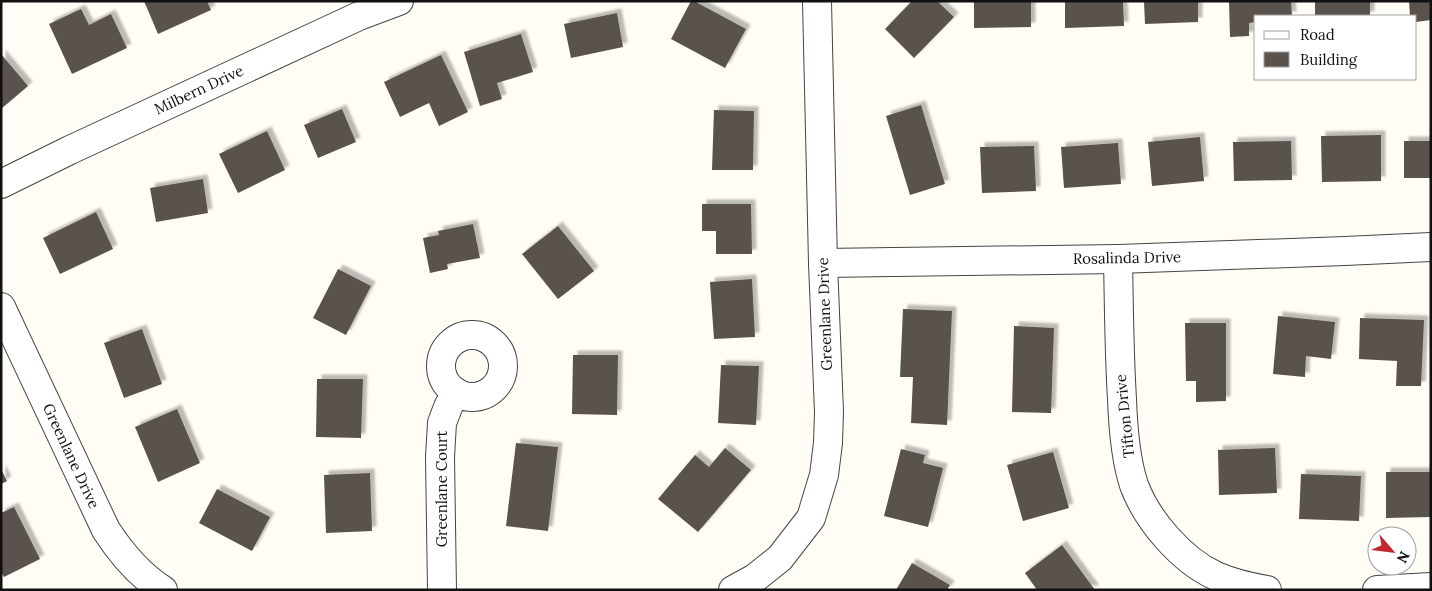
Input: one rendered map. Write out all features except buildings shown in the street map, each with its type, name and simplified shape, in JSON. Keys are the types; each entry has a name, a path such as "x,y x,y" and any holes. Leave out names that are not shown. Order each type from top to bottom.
{"street":[{"name":"Milbern Drive","path":"1,184 359,16 399,1"},
{"name":"Greenlane Drive","path":"733,590 754,578 780,558 811,518 824,475 829,412 816,1"},
{"name":"Rosalinda Drive","path":"823,263 1118,259 1431,247"},
{"name":"Tifton Drive","path":"1118,259 1124,440 1134,484 1148,514 1168,539 1190,559 1214,575 1242,585 1267,590"},
{"name":"Greenlane Drive","path":"1,307 106,530 128,560 163,590"},
{"name":"Greenlane Court","path":"442,590 440,457 442,423 456,392"},
{"path":"1377,590 1431,586"}]}
